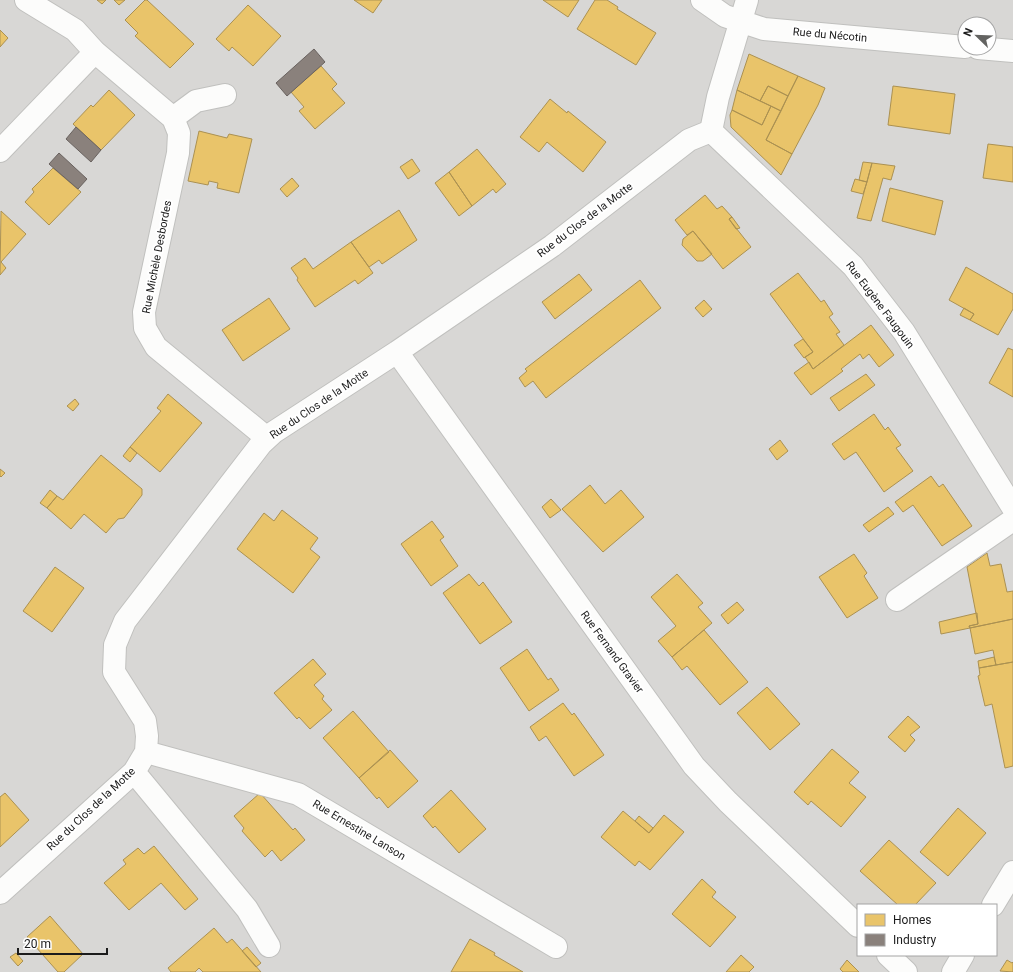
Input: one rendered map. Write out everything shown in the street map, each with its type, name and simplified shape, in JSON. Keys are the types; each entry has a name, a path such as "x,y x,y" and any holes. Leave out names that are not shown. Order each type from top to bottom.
{"street":[{"path":"26,0 75,30 95,52 173,118 196,101 225,95"},
{"name":"Rue du Nécotin","path":"702,0 725,16 764,29 957,46"},
{"path":"712,131 718,97 747,0"},
{"path":"997,50 1013,51"},
{"path":"0,152 95,52"},
{"name":"Rue Michèle Desbordes","path":"173,118 179,133 178,153 144,312 145,328 156,347 267,438"},
{"name":"Rue du Clos de la Motte","path":"0,893 134,772 146,752 148,736 145,721 114,672 115,645 125,621 267,438 397,352 552,246 689,140 712,131"},
{"name":"Rue Eugène Faugouin","path":"712,131 853,266 904,332 1013,508"},
{"name":"Rue Fernand Gravier","path":"397,352 694,766 728,802 857,925"},
{"path":"897,600 1013,520"},
{"name":"Rue Ernestine Lanson","path":"146,752 298,794 556,947"},
{"path":"134,772 247,909 269,946"},
{"path":"994,904 1013,872"},
{"path":"889,956 906,972"},
{"path":"953,972 962,956"}],"shaded area":[{"path":"0,0 1013,0 1013,972 0,972"}],"building: Homes":[{"path":"97,0 106,0 102,4"},
{"path":"114,0 125,0 119,5"},
{"path":"145,0 147,0 194,44 170,68 135,36 138,33 125,20"},
{"path":"354,0 382,0 373,13"},
{"path":"543,0 579,0 568,17"},
{"path":"595,0 607,0 618,7 617,9 656,33 636,65 577,29"},
{"path":"248,5 281,36 253,66 232,47 229,51 216,39"},
{"path":"0,30 8,38 0,47"},
{"path":"749,54 798,76 788,96 768,86 760,101 737,90"},
{"path":"321,66 337,84 332,89 345,103 315,129 299,111 304,107 291,92"},
{"path":"798,76 825,88 818,105 792,154 766,140"},
{"path":"768,86 788,96 781,111 760,101"},
{"path":"893,86 955,94 950,134 888,125"},
{"path":"109,90 135,115 101,150 73,124 91,105 93,107"},
{"path":"737,90 771,106 762,125 732,110"},
{"path":"550,99 567,113 568,111 606,142 583,172 547,142 539,152 520,137"},
{"path":"771,106 781,111 766,140 792,154 781,175 731,127 730,115 732,110 762,125"},
{"path":"199,131 227,138 229,134 252,139 239,193 217,188 218,183 209,181 208,185 188,181"},
{"path":"988,144 1013,147 1013,182 983,178"},
{"path":"477,149 506,184 496,193 493,189 472,206 449,172"},
{"path":"412,159 420,171 408,179 400,167"},
{"path":"863,162 872,163 867,182 859,180"},
{"path":"872,163 895,166 891,180 883,178 871,221 857,218"},
{"path":"53,168 81,192 49,225 25,202 34,192 32,189"},
{"path":"449,172 472,206 459,216 435,183"},
{"path":"292,178 299,186 287,197 280,189"},
{"path":"855,179 867,182 863,194 851,191"},
{"path":"890,188 943,201 935,235 882,221"},
{"path":"705,195 717,209 722,206 732,217 729,219 751,247 723,269 693,231 687,235 675,220"},
{"path":"399,210 417,240 382,264 379,260 369,267 351,242"},
{"path":"1,211 26,234 1,262 6,268 0,275"},
{"path":"732,217 740,228 736,229 729,219"},
{"path":"693,231 712,254 703,261 697,261 682,245 683,239"},
{"path":"351,242 373,273 358,284 355,280 315,307 291,268 305,258 313,269"},
{"path":"966,267 1013,294 1013,309 998,335 970,320 974,314 949,300"},
{"path":"798,273 821,302 824,300 833,314 829,317 840,332 836,334 844,345 813,369 805,357 813,352 770,294"},
{"path":"579,274 592,290 555,319 542,302"},
{"path":"640,280 661,308 546,398 533,381 525,387 519,378 527,371 525,369"},
{"path":"269,298 290,329 243,361 222,330"},
{"path":"704,300 712,309 703,317 695,308"},
{"path":"964,308 974,314 970,320 960,315"},
{"path":"871,325 894,355 879,367 869,354 863,359 860,354 841,369 843,371 811,395 794,373 809,362 813,369"},
{"path":"803,339 813,352 804,358 794,345"},
{"path":"1008,348 1013,350 1013,397 989,383"},
{"path":"866,374 875,385 839,411 830,398"},
{"path":"168,394 202,423 160,472 130,447 161,411 157,408"},
{"path":"75,399 79,404 73,411 67,406"},
{"path":"874,414 885,430 888,427 901,445 896,448 913,471 884,492 856,452 844,460 832,444"},
{"path":"780,440 788,451 777,460 769,449"},
{"path":"130,447 137,453 130,462 123,456"},
{"path":"101,455 142,489 142,495 124,518 118,519 106,533 84,514 71,529 47,508 57,496 63,500"},
{"path":"0,469 5,473 1,477 0,476"},
{"path":"931,476 939,487 943,484 972,526 942,546 913,505 903,512 895,502"},
{"path":"590,485 605,504 621,490 644,517 603,552 562,509"},
{"path":"50,490 57,496 47,508 40,503"},
{"path":"551,499 561,510 550,518 542,507"},
{"path":"888,507 894,514 869,532 863,525"},
{"path":"282,510 318,538 310,549 320,557 293,593 237,549 264,513 274,521"},
{"path":"432,521 444,537 440,540 458,566 431,586 401,544"},
{"path":"987,553 990,566 1001,564 1007,592 1013,591 1013,619 970,628 969,626 978,624 967,567"},
{"path":"854,554 867,573 864,576 878,598 847,618 819,577"},
{"path":"55,567 84,588 52,632 23,611"},
{"path":"469,574 479,586 483,582 512,622 480,644 443,593"},
{"path":"677,574 703,603 698,607 712,623 672,657 658,641 676,626 651,597"},
{"path":"737,602 744,610 728,624 721,615"},
{"path":"977,613 978,624 969,626 970,628 941,634 939,622"},
{"path":"1013,619 1013,662 996,665 993,650 975,654 970,628"},
{"path":"704,630 748,682 720,705 687,666 682,670 672,657"},
{"path":"527,649 548,680 551,678 559,690 529,711 500,668"},
{"path":"994,657 996,665 979,668 978,661"},
{"path":"313,659 326,674 314,685 324,696 322,699 332,710 310,729 299,717 297,719 274,693"},
{"path":"1013,662 1013,766 1005,768 992,704 985,706 978,676 980,675 979,668"},
{"path":"767,687 800,724 770,750 737,713"},
{"path":"563,703 572,715 574,713 604,755 574,776 546,736 539,741 530,727"},
{"path":"353,711 389,752 359,778 323,738"},
{"path":"908,716 920,727 910,735 915,740 905,752 888,737"},
{"path":"832,749 859,772 849,783 866,797 841,827 811,801 808,805 794,792"},
{"path":"390,750 418,781 388,808 379,797 377,799 359,778"},
{"path":"451,790 486,829 459,853 435,826 433,828 423,816"},
{"path":"5,793 29,820 0,847 0,797"},
{"path":"260,793 293,830 295,828 305,840 281,861 272,850 265,857 242,831 244,828 234,816"},
{"path":"958,808 986,833 948,876 920,852"},
{"path":"623,811 649,833 664,815 684,832 650,870 639,861 635,866 601,837"},
{"path":"639,816 653,828 649,833 635,821"},
{"path":"889,840 936,883 916,904 897,904 860,871"},
{"path":"154,846 198,899 185,910 161,883 129,910 104,883 126,864 123,860 138,848 144,854"},
{"path":"702,879 716,892 712,897 736,917 710,947 672,914"},
{"path":"50,916 83,954 64,972 58,972 27,937"},
{"path":"214,928 227,943 232,939 261,972 203,972 199,968 195,972 171,972 168,968"},
{"path":"470,939 495,953 494,955 523,972 451,972"},
{"path":"247,947 261,963 256,967 242,951"},
{"path":"16,953 23,961 18,966 10,957"},
{"path":"741,955 754,967 749,972 726,972"},
{"path":"847,960 859,972 843,972 840,969"},
{"path":"1007,960 1012,963 1013,962 1013,972 1000,971"}],"building: Industry":[{"path":"314,49 325,62 287,96 276,83"},
{"path":"76,127 101,150 91,162 66,139"},
{"path":"59,153 87,179 78,189 49,164"}]}
